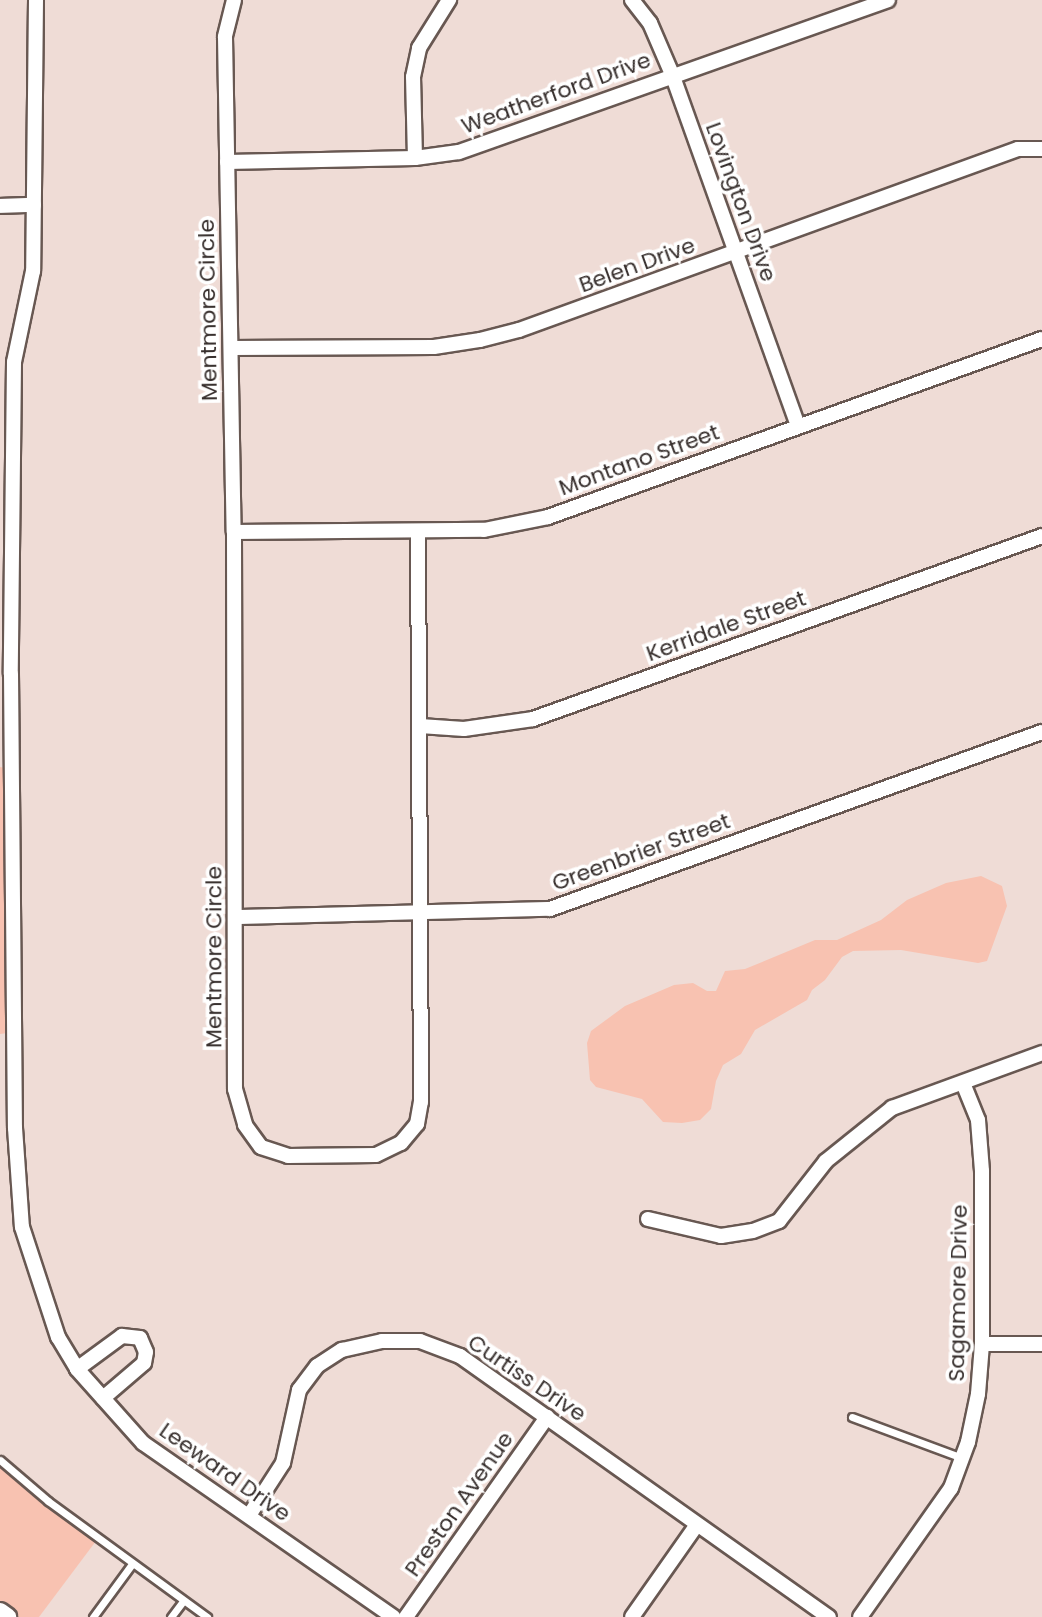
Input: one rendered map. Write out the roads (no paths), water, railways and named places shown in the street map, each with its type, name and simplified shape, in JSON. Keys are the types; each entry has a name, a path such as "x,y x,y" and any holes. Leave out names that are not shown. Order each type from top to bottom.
{"street":[{"name":"Leeward Drive","path":"36,0 33,271 14,362 6,674 15,1128 22,1227 43,1299 58,1337 77,1369 143,1443 250,1514 393,1617"},
{"name":"Mentmore Circle","path":"234,0 225,37 234,532 235,1089 245,1125 261,1147 288,1156 376,1155 401,1143 417,1124 421,1102 418,532"},
{"path":"415,158 413,77 419,48 449,0"},
{"name":"Lovington Drive","path":"632,0 650,23 672,74 798,425"},
{"name":"Weatherford Drive","path":"227,162 415,158 459,152 888,0"},
{"name":"Belen Drive","path":"231,348 434,347 480,340 519,330 736,253 1018,149 1042,149"},
{"path":"0,206 34,205"},
{"name":"Montano Street","path":"234,532 484,530 548,517 1042,339"},
{"name":"Kerridale Street","path":"420,726 464,729 533,719 1042,536"},
{"name":"Greenbrier Street","path":"237,917 550,909 1042,732"},
{"path":"648,1219 721,1236 753,1231 779,1221 826,1161 892,1108 964,1085 1042,1053"},
{"name":"Sagamore Drive","path":"860,1617 951,1488 978,1394 982,1344 982,1171 978,1120 964,1085"},
{"path":"77,1369 122,1336 140,1338 146,1352 144,1363 103,1398"},
{"name":"Curtiss Drive","path":"250,1514 283,1463 299,1390 317,1366 342,1350 382,1341 420,1341 460,1356 696,1526 829,1617"},
{"path":"982,1344 1042,1344"},
{"name":"Preston Avenue","path":"406,1617 547,1417"},
{"path":"632,1617 696,1526"},
{"path":"0,1612 7,1617"}],"lane":[{"path":"852,1417 962,1458"},
{"path":"0,1460 48,1501 207,1617"},
{"path":"93,1617 132,1564"},
{"path":"171,1617 183,1601"}]}
